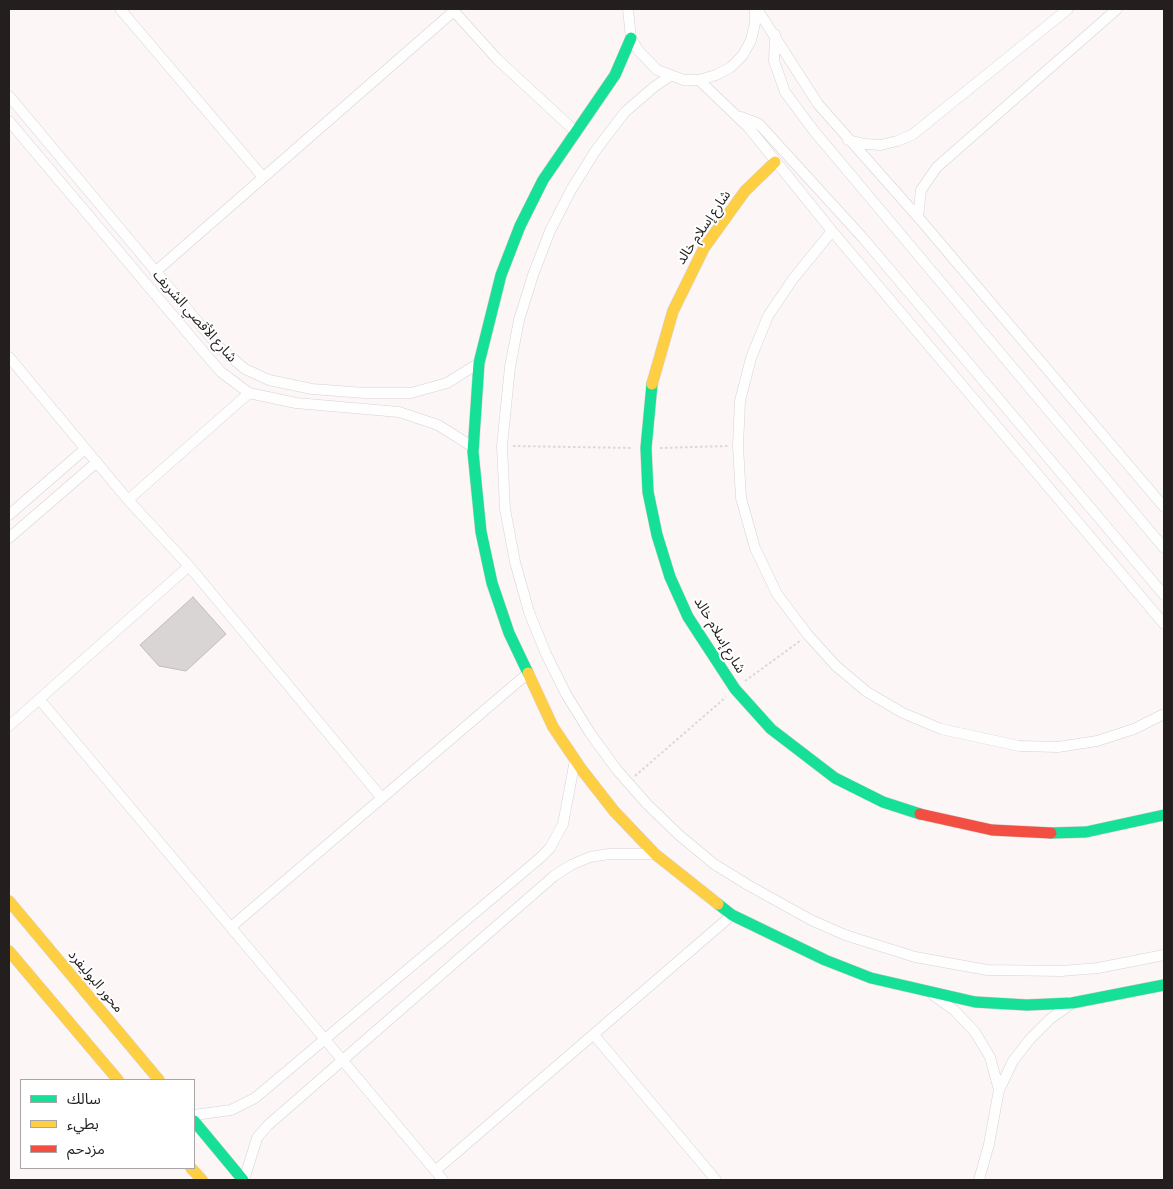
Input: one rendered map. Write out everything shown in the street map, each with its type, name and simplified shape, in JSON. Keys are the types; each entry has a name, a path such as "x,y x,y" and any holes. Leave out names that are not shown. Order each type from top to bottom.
{"street":[{"path":"120,9 263,177"},
{"path":"628,9 631,38 646,61 670,76 699,80 716,75 730,67 743,54 751,40 756,23 756,9"},
{"path":"756,9 775,34 793,68 818,104 918,217 1164,507"},
{"path":"848,140 864,144 881,145 912,135 1068,9"},
{"path":"918,217 922,190 936,166 1117,9"},
{"path":"155,272 453,10 497,58 576,132"},
{"path":"775,34 774,61 785,92 808,123 1164,548"},
{"path":"631,38 615,75 543,180 520,226 501,275 479,363 473,447 481,532 492,583 509,632 553,727 575,760 614,811 655,854 732,915 778,938 862,974 930,993 975,1002 1027,1005 1072,1002 1164,985"},
{"path":"670,76 639,99 602,142 571,190 550,231 532,275 519,320 510,367 502,446 505,509 514,562 546,654 566,694 590,733 627,782 679,835 714,864 811,920 880,948 951,965 1024,972 1098,968 1164,955"},
{"path":"699,80 736,114 832,232 1164,624"},
{"name":"شارع الأقصي الشريف","path":"9,96 226,355 245,369 269,380 339,392 411,393 447,383 479,363"},
{"path":"736,114 759,124 863,238 1164,595"},
{"name":"شارع الأقصي الشريف","path":"9,121 207,356 222,372 249,393 296,403 399,412 438,425 473,447"},
{"name":"شارع إسلام خالد","path":"775,162 746,191 724,219 687,279 670,319 653,378 646,448 652,509 657,535 670,577 688,617 735,688 771,729 813,763 859,791 909,812 992,830 1054,834 1117,827 1164,815"},
{"path":"832,232 793,279 768,316 751,358 740,401 738,446 741,498 755,548 777,594 808,635 836,666 867,692 918,720 941,729 1019,746 1058,747 1096,741 1134,729 1164,714"},
{"path":"9,357 128,500 189,566 381,797"},
{"path":"128,500 249,393"},
{"path":"9,515 85,449"},
{"path":"9,538 96,462"},
{"path":"9,726 189,566"},
{"path":"231,927 527,674"},
{"path":"40,700 443,1180"},
{"path":"195,1114 217,1113 244,1105 550,848 563,824 575,760"},
{"path":"244,1180 257,1138 267,1126 554,876 571,865 590,858 609,854 655,854"},
{"name":"محور البوليفرد","path":"9,901 158,1079"},
{"path":"435,1171 732,915"},
{"path":"9,951 117,1079"},
{"path":"930,993 954,1010 974,1032 990,1058 999,1090"},
{"path":"979,1180 989,1144 999,1090 1013,1061 1030,1039 1050,1019 1072,1002"},
{"path":"594,1035 716,1180"},
{"path":"195,1122 244,1180"},
{"path":"192,1169 202,1180"}],"path":[{"path":"502,446 646,448 738,446"},
{"path":"627,782 735,688 808,635"}],"building":[{"path":"193,597 226,634 186,671 159,666 140,645"}],"traffic: fast":[{"path":"528,673 509,633 492,583 481,532 473,452 479,363 501,275 520,226 543,180 615,75 631,38"},
{"path":"652,384 646,448 648,492 657,535 670,577 688,617 735,689 771,729 835,778 883,802 920,814"},
{"path":"1051,833 1086,832 1164,815"},
{"path":"718,904 732,915 825,960 871,978 975,1002 1027,1005 1072,1003 1164,985"},
{"path":"195,1122 243,1180"}],"traffic: slow":[{"path":"652,384 673,311 704,248 745,191 775,162"},
{"path":"528,673 553,727 582,770 614,811 655,854 718,904"},
{"path":"9,901 158,1079"},
{"path":"9,951 117,1079"},
{"path":"192,1169 202,1180"}],"traffic: jam":[{"path":"920,814 992,830 1051,833"}]}
